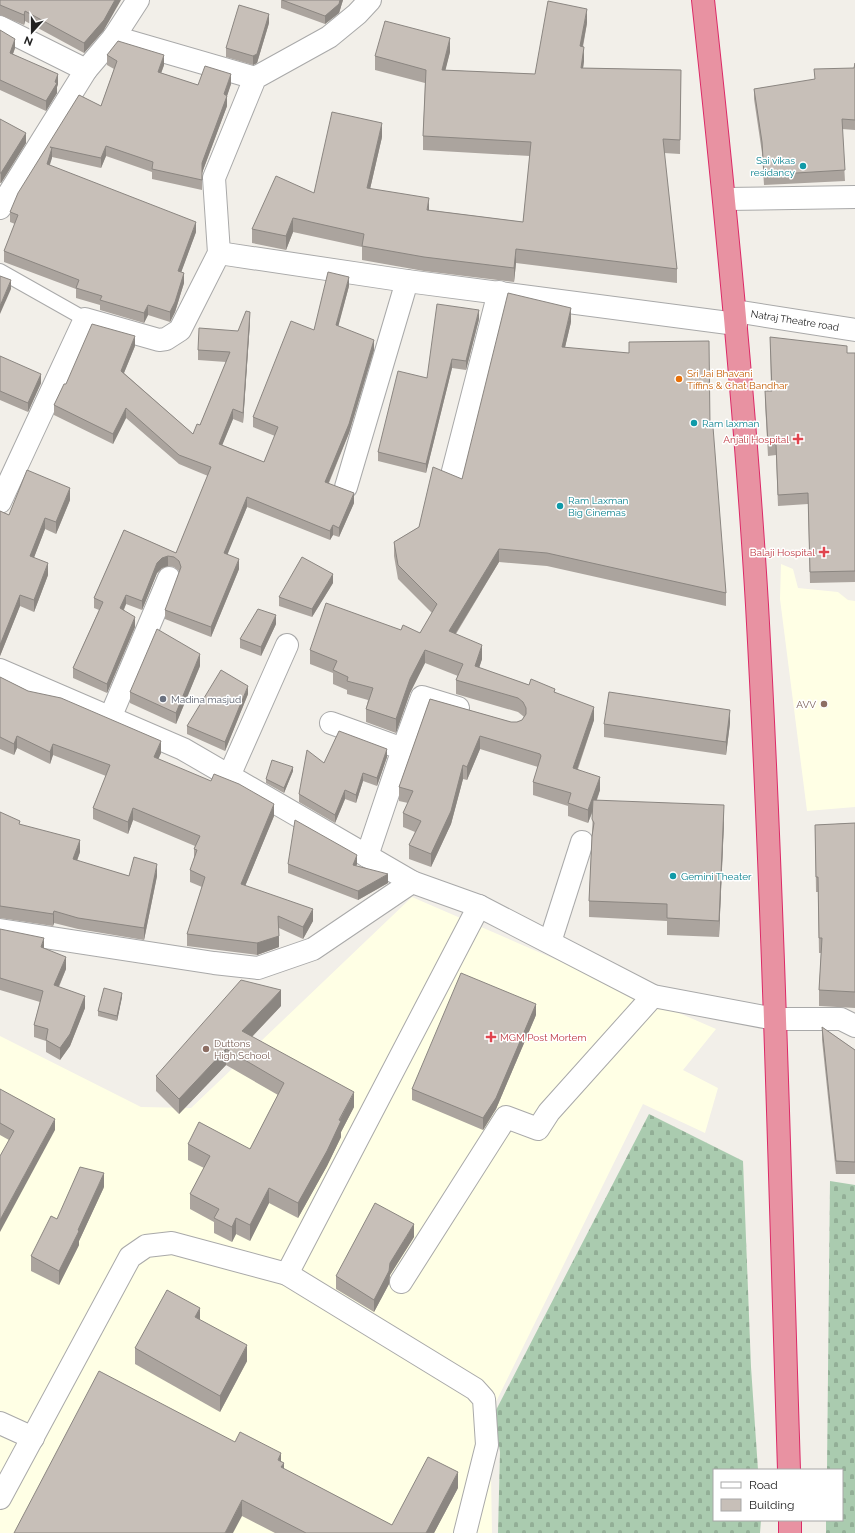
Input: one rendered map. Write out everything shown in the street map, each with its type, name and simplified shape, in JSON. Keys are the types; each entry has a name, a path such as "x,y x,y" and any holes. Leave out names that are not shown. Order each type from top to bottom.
{"highway":[{"path":"703,0 725,199 736,317 757,604 775,1019 789,1469"},
{"path":"790,1521 790,1533"}],"street":[{"path":"0,208 86,70 114,37 138,0"},
{"path":"0,502 85,319 159,340 166,338 180,330 219,253 214,178 255,78 329,37 357,14 370,0"},
{"path":"0,28 86,70"},
{"path":"114,37 255,78"},
{"path":"725,199 855,197"},
{"name":"Natraj Theatre road","path":"219,253 407,281 855,330"},
{"path":"346,487 407,281"},
{"path":"452,475 499,292"},
{"path":"110,718 169,578"},
{"path":"229,776 287,645"},
{"path":"0,670 183,749 412,882 479,906 653,996 775,1019 840,1019 855,1026"},
{"path":"367,856 422,697 476,713"},
{"path":"332,723 403,749"},
{"path":"550,942 582,842"},
{"path":"0,930 206,962 258,968 312,949 412,882"},
{"path":"288,1274 479,906"},
{"path":"401,1282 506,1117 538,1129 550,1112 653,996"},
{"path":"0,1498 34,1438 130,1257 146,1246 172,1243 288,1274 476,1389 484,1399 487,1445 465,1533"},
{"path":"0,1423 34,1438"}],"lane":[{"path":"0,271 85,319"}],"shaded area":[{"name":"AVV","path":"781,564 793,569 798,588 838,592 848,600 855,601 855,807 807,811 780,599"},
{"path":"412,897 716,1029 683,1070 718,1088 705,1133 643,1104 490,1414 492,1533 0,1533 0,1036 141,1107 191,1108"}],"green space":[{"path":"649,1114 743,1161 751,1367 758,1469 713,1469 713,1521 761,1521 760,1533 498,1533 500,1452 494,1414"},
{"path":"830,1181 855,1185 855,1533 826,1533 826,1521 843,1521 843,1469 827,1469"}],"building":[{"path":"0,0 115,0 104,20 84,43 25,11 24,15 0,5"},
{"path":"282,0 340,0 339,4 325,16"},
{"path":"548,1 587,9 580,46 584,47 581,68 681,70 680,140 663,139 677,269 516,249 514,268 424,257 362,246 364,234 293,218 286,236 252,229 276,176 314,193 332,112 382,123 367,188 429,198 427,210 523,222 531,142 423,136 426,70 375,56 385,21 450,38 442,70 535,74"},
{"path":"239,5 269,14 257,54 253,56 226,48"},
{"path":"0,30 15,39 10,53 58,74 55,82 57,83 46,101 0,80"},
{"path":"118,41 164,55 158,72 198,85 205,66 231,74 224,94 227,96 202,163 202,180 152,169 153,162 106,146 101,158 50,147 52,148 47,164 196,222 178,271 184,273 175,302 170,312 148,305 144,313 100,300 102,296 76,288 79,280 4,251 18,215 10,212 18,193 79,95 101,106 117,61 107,55"},
{"path":"855,63 855,120 842,119 845,170 764,175 762,142 754,89 815,79 814,69 854,68"},
{"path":"0,119 26,133 1,173 0,173"},
{"path":"328,272 349,277 336,325 374,340 349,424 325,482 354,493 339,528 333,525 330,531 247,497 224,553 239,559 211,627 165,610 181,567 179,561 174,557 168,556 162,558 157,563 142,601 126,595 120,608 135,617 107,684 73,668 103,602 94,598 124,530 176,553 211,467 179,455 126,408 113,434 54,405 64,384 66,384 92,324 135,336 121,371 193,434 197,424 200,425 230,352 198,350 199,328 238,331 246,311 250,312 243,413 233,409 219,444 264,462 278,427 253,417 291,321 314,330"},
{"path":"0,276 11,280 0,306"},
{"path":"508,293 571,308 562,347 629,353 629,342 709,341 710,426 713,427 726,593 547,553 499,549 449,631 482,645 475,666 529,685 531,679 555,689 554,692 594,707 573,768 600,777 588,810 568,803 571,793 533,782 541,756 540,754 480,736 467,767 463,765 451,811 431,854 409,845 421,821 403,813 413,791 399,787 430,699 511,722 522,720 526,714 526,708 523,702 518,698 456,680 463,664 425,650 410,679 396,719 366,709 373,688 347,681 348,677 333,670 337,661 310,650 326,603 401,630 403,625 420,633 437,604 398,565 394,542 419,527 433,467 462,479"},
{"path":"437,304 479,310 466,361 452,359 426,464 378,452 398,371 427,378"},
{"path":"770,337 847,346 847,353 855,353 855,571 810,572 808,493 778,495 776,444 768,444 765,391 772,391"},
{"path":"0,356 41,374 28,403 0,391"},
{"path":"27,470 70,488 56,522 45,518 30,556 48,563 34,600 20,595 0,645 0,511 9,515"},
{"path":"302,557 333,574 312,609 279,597"},
{"path":"258,609 276,615 261,647 240,639"},
{"path":"157,629 200,654 176,713 130,692"},
{"path":"221,670 248,686 225,742 187,726"},
{"path":"0,677 28,691 61,698 161,741 154,757 211,781 214,774 239,784 274,804 241,884 313,909 303,927 278,916 279,936 257,943 187,934 205,877 190,870 197,850 194,849 200,836 133,808 128,822 93,808 110,765 53,744 50,752 17,736 14,744 0,737"},
{"path":"609,692 730,710 726,742 604,724"},
{"path":"339,731 387,749 377,778 363,773 356,795 345,790 335,815 299,794 307,750 324,763"},
{"path":"272,760 293,767 284,788 266,779"},
{"path":"593,800 724,805 719,921 667,918 667,904 589,901 594,823 592,819"},
{"path":"0,812 20,821 19,824 80,840 73,859 129,876 134,857 157,864 144,928 78,918 54,911 53,914 0,906"},
{"path":"295,820 357,855 353,865 388,874 358,891 288,864"},
{"path":"855,823 855,992 819,990 822,938 819,938 815,825"},
{"path":"0,929 44,938 41,947 66,957 54,985 85,996 70,1034 60,1048 46,1040 48,1029 34,1025 43,991 0,978"},
{"path":"461,973 536,1004 496,1098 483,1118 412,1089"},
{"path":"241,980 281,990 242,1031 354,1092 339,1120 341,1121 327,1151 298,1203 269,1188 250,1225 236,1218 232,1227 214,1218 219,1209 190,1194 210,1156 188,1144 199,1122 250,1149 284,1083 226,1049 179,1099 156,1076"},
{"path":"104,988 122,993 117,1016 98,1011"},
{"path":"822,1027 855,1050 855,1162 836,1161"},
{"path":"0,1089 55,1119 0,1220 0,1156 14,1131 0,1123"},
{"path":"80,1167 104,1173 78,1230 79,1231 59,1271 31,1256 51,1216 57,1219"},
{"path":"375,1203 414,1224 390,1263 389,1271 374,1300 336,1276"},
{"path":"167,1290 200,1308 195,1317 247,1345 220,1396 135,1348"},
{"path":"99,1371 235,1442 240,1432 281,1453 278,1460 284,1463 281,1467 392,1525 428,1457 458,1472 426,1533 306,1533 242,1500 225,1533 14,1533"}],"place":[{"name":"Sai vikas residancy","path":"803,166"},
{"name":"Sri Jai Bhavani Tiffins & Chat Bandhar","path":"679,379"},
{"name":"Ram laxman","path":"694,423"},
{"name":"Anjali Hospital","path":"798,439"},
{"name":"Ram Laxman Big Cinemas","path":"560,506"},
{"name":"Balaji Hospital","path":"824,552"},
{"name":"Madina masjud","path":"163,699"},
{"name":"AVV","path":"824,704"},
{"name":"Gemini Theater","path":"673,876"},
{"name":"MGM Post Mortem","path":"491,1037"},
{"name":"Duttons High School","path":"206,1049"}]}
